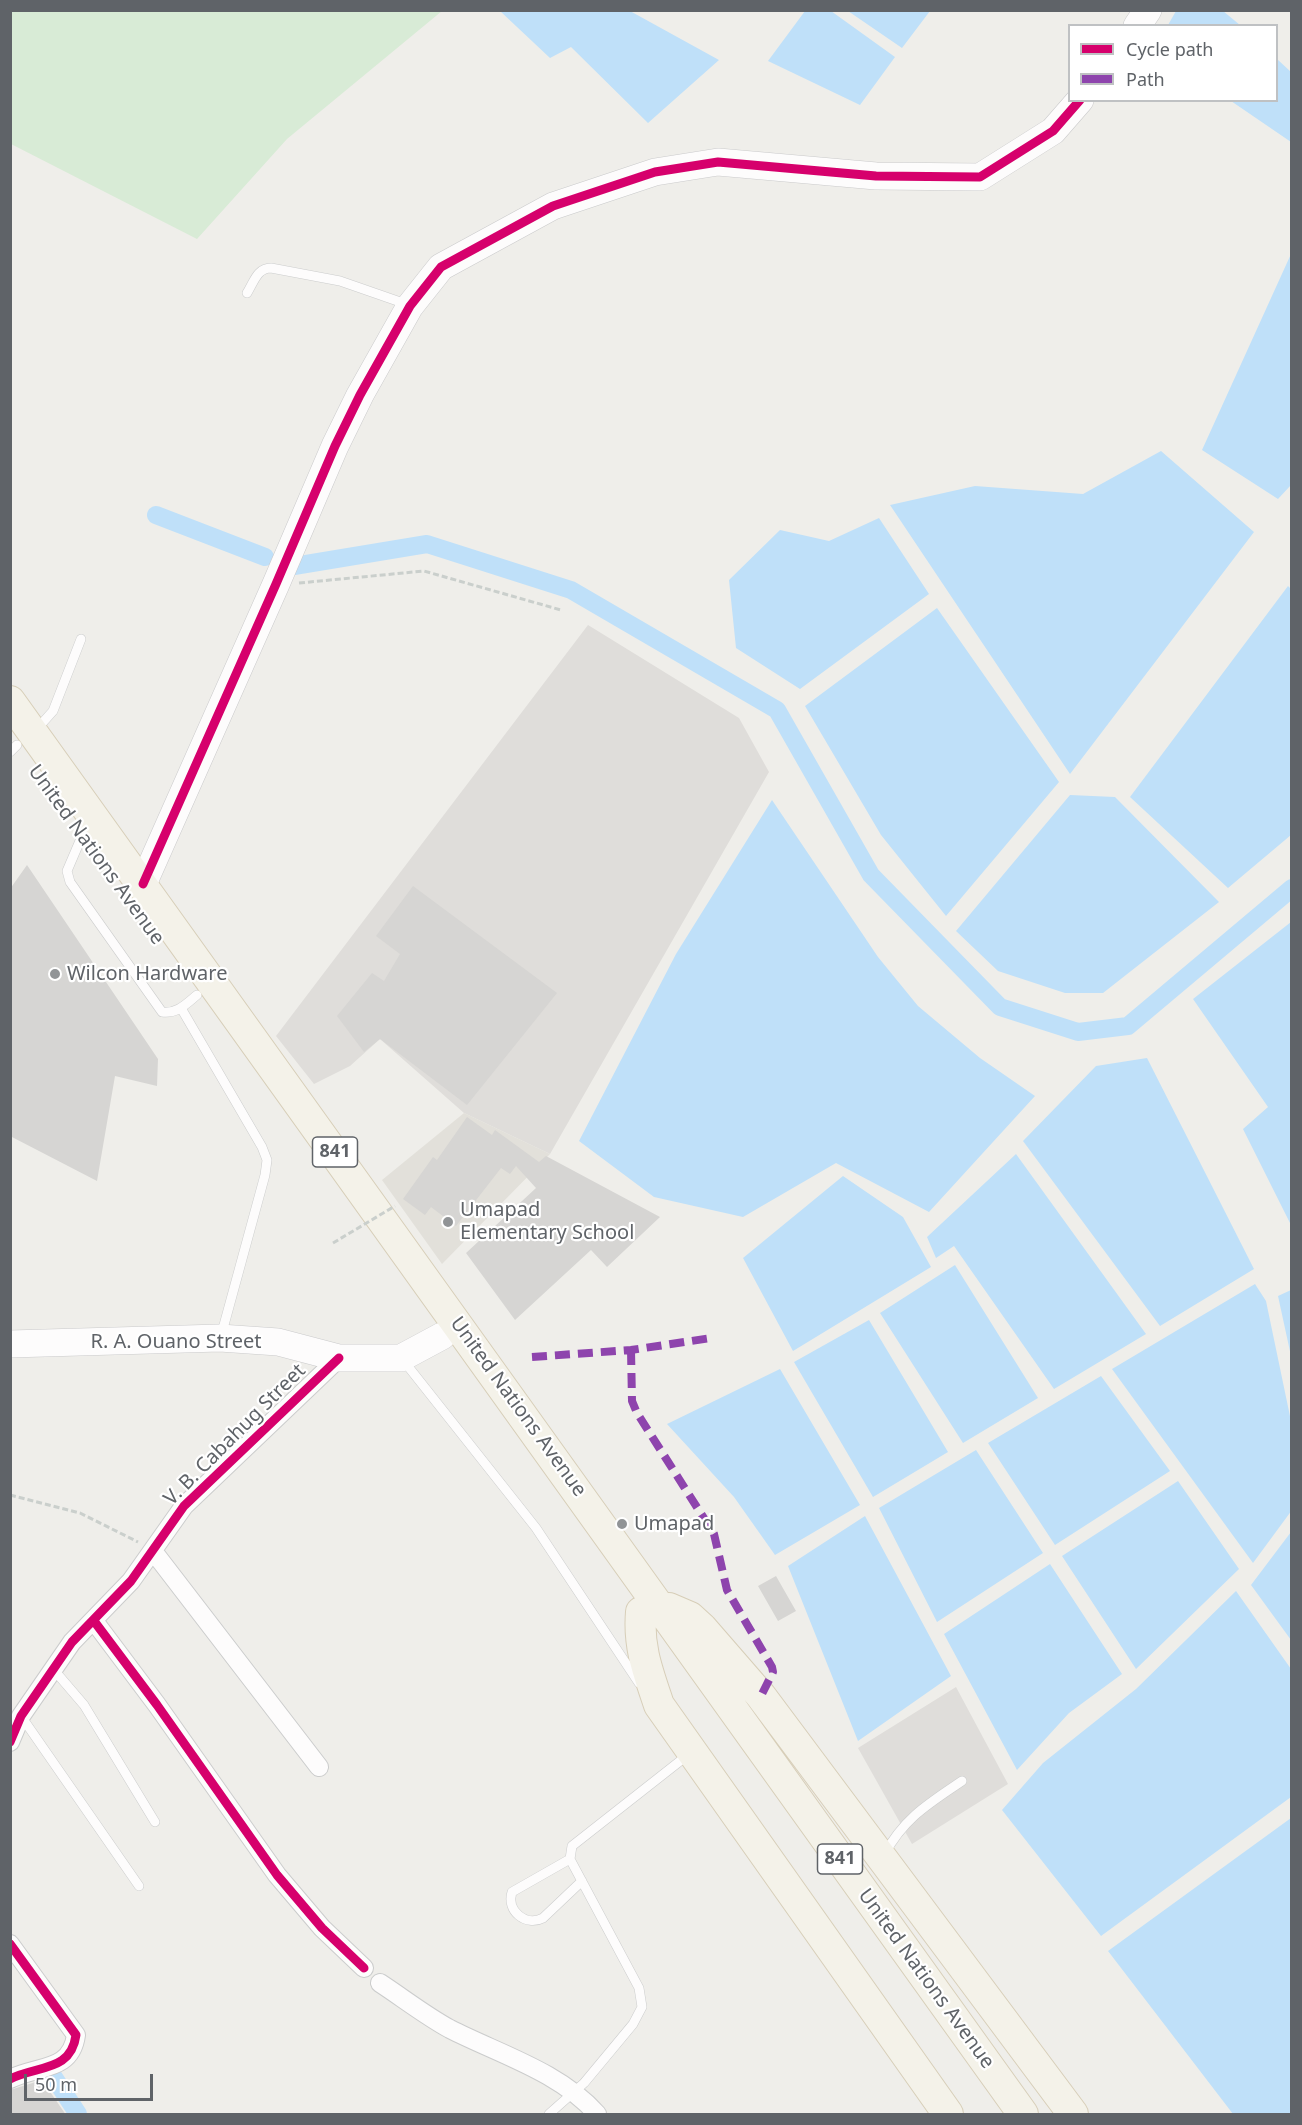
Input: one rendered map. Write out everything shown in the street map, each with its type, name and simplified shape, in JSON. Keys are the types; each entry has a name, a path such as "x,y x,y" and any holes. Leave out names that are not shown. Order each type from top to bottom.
{"main road":[{"name":"United Nations Avenue","path":"10,701 18,741 189,1001 650,1608 1023,2115"},
{"name":"United Nations Avenue","path":"18,741 143,884 650,1608 998,2115"},
{"path":"948,2115 658,1705 641,1648 639,1633 650,1608 690,1617 761,1696 1072,2115"}],"street":[{"path":"1138,24 1148,10"},
{"path":"143,884 345,425 410,306 441,267 553,206 656,172 718,162 876,176 980,177 1053,131 1078,102"},
{"name":"R. A. Ouano Street","path":"10,1344 220,1338 278,1342 339,1358 401,1358 442,1336"},
{"name":"V. B. Cabahug Street","path":"10,1742 21,1716 72,1642 131,1581 184,1506 339,1358"},
{"path":"153,1551 319,1767"},
{"path":"93,1621 157,1705 277,1875 322,1928 364,1968"},
{"path":"10,1944 76,2035 72,2050 61,2063 27,2071 10,2079"},
{"path":"380,1983 447,2027 546,2075 574,2093 597,2115"}],"lane":[{"path":"247,293 259,271 271,268 340,281 410,306"},
{"path":"18,741 53,711 81,639"},
{"path":"189,1001 267,1160 265,1175 220,1338"},
{"path":"401,1358 536,1528 647,1695 658,1705"},
{"path":"54,1670 84,1705 155,1822"},
{"path":"21,1716 139,1886"},
{"path":"549,2115 584,2083 633,2024 642,2007 639,1988 570,1859 572,1846 692,1752"},
{"path":"881,1859 895,1835 918,1811 962,1781"},
{"path":"570,1859 512,1892 513,1910 525,1920 537,1921 582,1881"}],"path":[{"path":"276,584 424,571 561,610"},
{"path":"333,1243 395,1206"},
{"path":"10,1495 80,1513 113,1528 153,1551"}],"shaded area":[{"path":"588,625 739,718 769,772 550,1154 464,1113 380,1039 350,1066 314,1084 276,1036"},
{"name":"Umapad Elementary School","path":"464,1113 550,1154 442,1264 382,1180"},
{"path":"956,1687 1008,1784 912,1844 858,1748"}],"green space":[{"path":"10,11 442,11 287,139 197,239 11,144"}],"water":[{"path":"500,11 630,11 719,60 648,123 571,47 550,58"},
{"path":"805,11 831,11 895,57 860,105 768,61"},
{"path":"848,11 930,11 902,48"},
{"path":"1176,11 1223,11 1239,24 1169,24"},
{"path":"1278,60 1291,72 1291,142 1232,102 1278,102"},
{"path":"1291,254 1291,485 1278,499 1202,450"},
{"path":"1161,451 1254,532 1070,774 890,505 975,486 1083,494"},
{"path":"879,518 929,594 800,689 736,648 729,580 780,530 829,541"},
{"path":"1288,586 1292,590 1291,835 1228,888 1130,797"},
{"path":"937,608 1059,782 946,916 881,835 805,706"},
{"path":"1070,795 1115,797 1219,902 1103,993 1065,993 998,971 956,931"},
{"path":"772,800 878,957 918,1006 980,1058 1035,1096 929,1212 836,1163 743,1217 654,1197 579,1141 676,954"},
{"path":"1291,922 1291,1225 1243,1129 1268,1107 1193,999"},
{"path":"1147,1058 1254,1269 1160,1326 1023,1141 1096,1066"},
{"path":"1016,1154 1146,1334 1054,1389 954,1246 936,1258 927,1237"},
{"path":"843,1176 903,1217 931,1267 793,1351 743,1258"},
{"path":"955,1265 1038,1398 963,1443 880,1313"},
{"path":"1255,1284 1266,1301 1291,1421 1292,1510 1253,1563 1112,1369"},
{"path":"1291,1290 1291,1356 1278,1296"},
{"path":"869,1320 948,1452 873,1497 794,1362"},
{"path":"780,1369 860,1505 775,1555 734,1497 667,1424"},
{"path":"1101,1376 1170,1471 1055,1545 988,1443"},
{"path":"976,1450 1043,1553 937,1622 879,1508"},
{"path":"1178,1481 1239,1569 1136,1669 1062,1556"},
{"path":"865,1516 951,1676 858,1741 788,1566"},
{"path":"1291,1532 1291,1640 1251,1585"},
{"path":"1050,1564 1122,1674 1069,1713 1017,1770 944,1634"},
{"path":"1236,1591 1291,1669 1291,1797 1101,1936 1002,1810 1043,1763 1136,1689"},
{"path":"1291,1818 1291,2114 1233,2114 1108,1951"}],"building":[{"name":"Wilcon Hardware","path":"27,865 158,1059 157,1086 115,1076 97,1181 10,1136 10,889"},
{"path":"413,886 557,993 467,1105 380,1039 364,1052 337,1016 372,973 384,981 400,954 376,936"},
{"path":"467,1117 492,1135 495,1130 539,1162 546,1156 660,1217 607,1267 591,1250 515,1320 466,1253 536,1188 516,1166 510,1174 501,1168 456,1226 431,1207 425,1215 403,1199 433,1157 437,1160"},
{"path":"776,1576 796,1611 778,1621 758,1586"},
{"path":"42,2080 66,2115 10,2115 10,2090"}],"waterway":[{"path":"156,515 265,557"},
{"path":"294,566 427,544 571,590 777,710 871,875 1000,1007 1078,1032 1128,1026 1292,888"},
{"path":"51,2073 78,2114"}],"marked path":[{"path":"532,1357 631,1350 711,1338"},
{"path":"631,1350 632,1401 637,1413 714,1534 727,1590 772,1667 773,1672 761,1696"}],"cycle path":[{"path":"143,884 335,446 360,395 410,306 441,267 553,206 655,172 718,162 876,176 980,177 1053,131 1078,102"},
{"path":"10,1742 21,1716 72,1642 131,1581 184,1506 339,1358"},
{"path":"94,1621 157,1705 277,1875 322,1928 364,1968"},
{"path":"10,1944 76,2035 68,2056 52,2066 10,2079"}],"place":[{"name":"Wilcon Hardware","path":"55,974"},
{"name":"Umapad Elementary School","path":"448,1222"},
{"name":"Umapad","path":"622,1524"}]}
